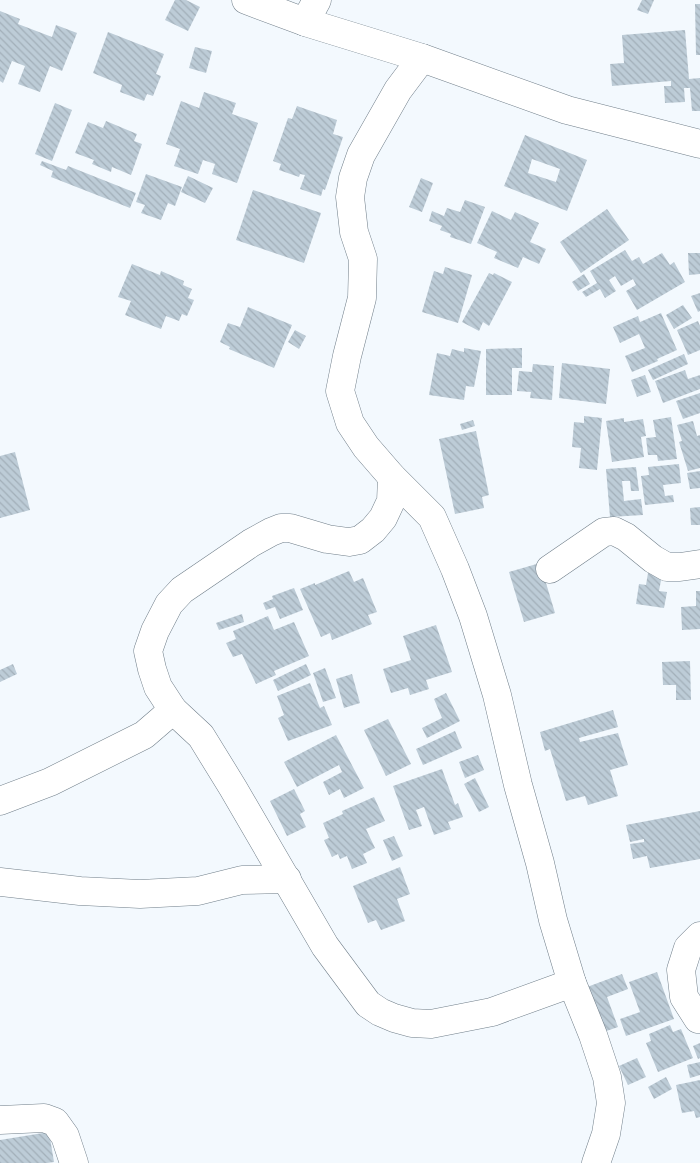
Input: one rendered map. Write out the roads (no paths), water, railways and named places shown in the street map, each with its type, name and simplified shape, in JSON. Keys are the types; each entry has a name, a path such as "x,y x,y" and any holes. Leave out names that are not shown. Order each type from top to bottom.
{"street":[{"path":"246,0 311,11 422,58 567,110 700,144"},
{"path":"422,58 398,90 361,155 353,178 350,197 354,232 363,259 362,298 340,392 350,423 366,447 392,477 432,517 473,616 497,695 553,920 572,983 593,1035 607,1077 611,1103 606,1134 596,1163"},
{"path":"392,477 391,501 383,518 373,530 360,540 349,542 327,539 290,528 281,528 250,543 182,590 169,604 155,631 148,651 158,688 173,710 201,736 325,946 368,1004 394,1018 412,1023 430,1024 492,1012 572,983"},
{"path":"550,569 604,532 614,531 626,537 653,560 667,567 700,564"},
{"path":"0,801 50,782 144,735 173,710"},
{"path":"0,882 140,894 198,891 242,880 286,879"},
{"path":"698,1019 684,997 681,970 688,948 700,936"},
{"path":"0,1120 44,1118 55,1122 65,1136 74,1163"}]}
